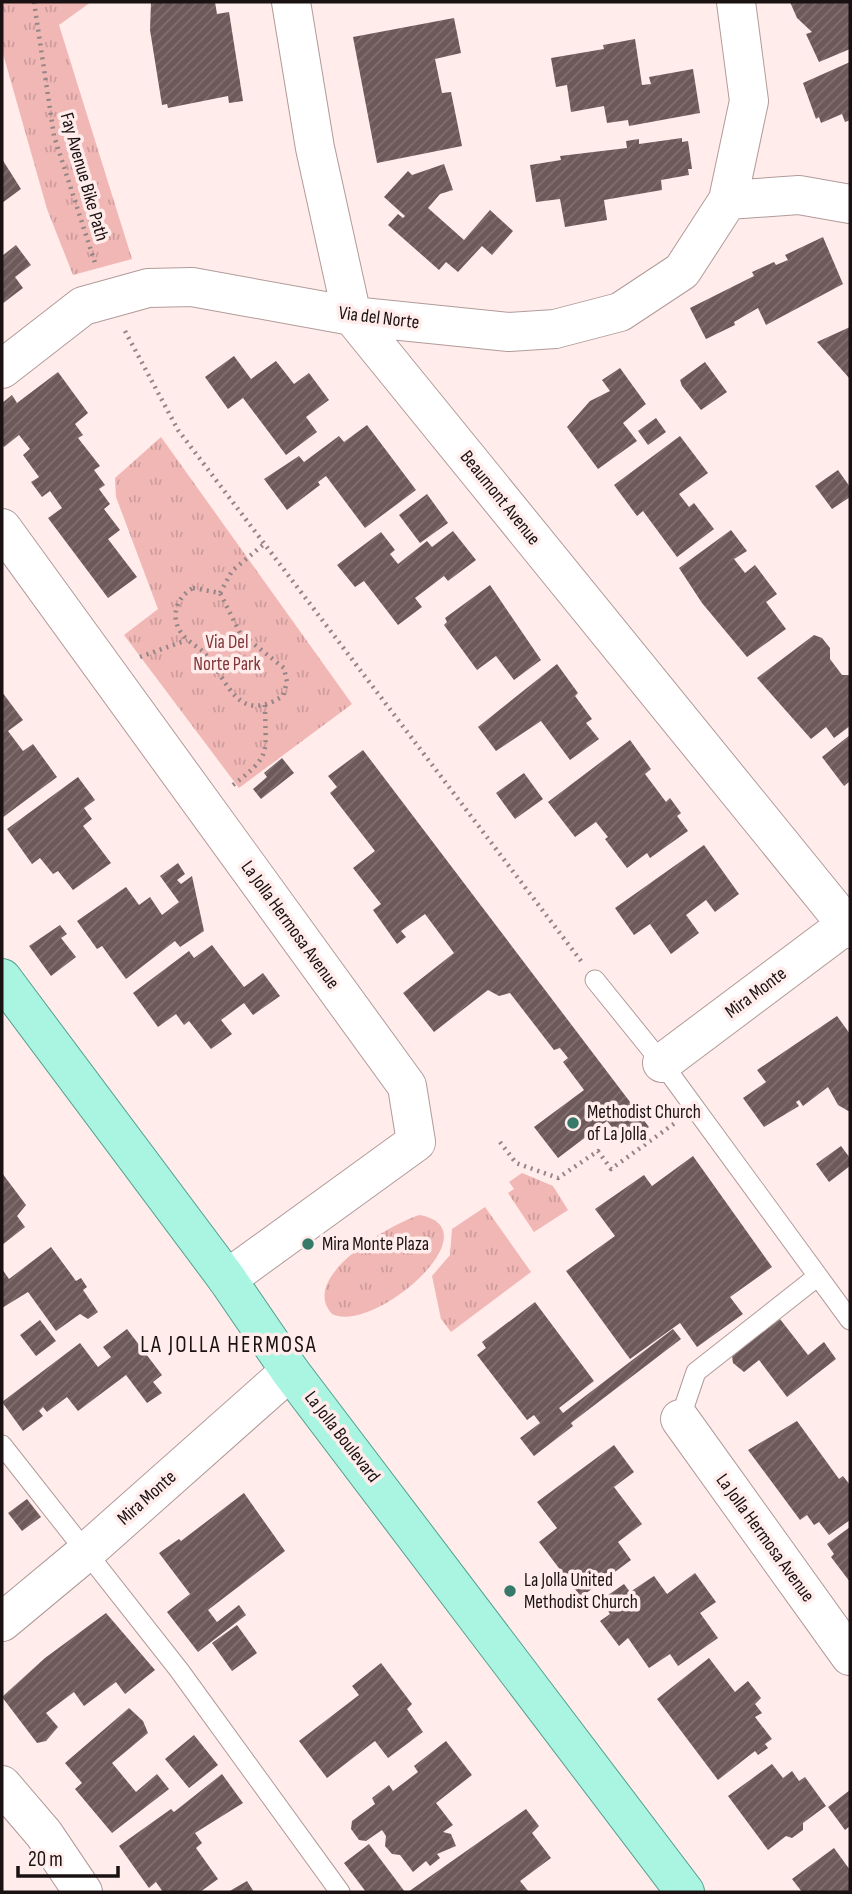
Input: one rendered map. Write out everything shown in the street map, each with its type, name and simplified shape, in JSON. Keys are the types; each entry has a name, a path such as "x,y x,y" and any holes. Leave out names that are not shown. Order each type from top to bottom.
{"main road":[{"name":"La Jolla Boulevard","path":"2,978 227,1279 290,1370 685,1892"}],"street":[{"name":"Beaumont Avenue","path":"291,2 315,148 352,316 849,925"},
{"path":"736,2 749,101 728,200 799,195 850,204"},
{"name":"Via del Norte","path":"2,369 83,306 148,288 192,287 352,316 509,332 555,329 620,312 682,271 728,200"},
{"name":"La Jolla Hermosa Avenue","path":"2,528 407,1086 416,1142 227,1279"},
{"name":"Mira Monte","path":"662,1063 849,925"},
{"name":"Mira Monte","path":"2,1622 85,1553 290,1370"},
{"name":"La Jolla Hermosa Avenue","path":"680,1419 850,1656"},
{"path":"2,1785 44,1834 83,1892"}],"lane":[{"path":"595,980 662,1063 850,1320"},
{"path":"680,1419 696,1371 818,1276"},
{"path":"2,1445 179,1670 340,1892"}],"path":[{"name":"Fay Avenue Bike Path","path":"34,2 54,136 99,275"},
{"path":"124,328 178,430 595,980"},
{"path":"220,593 232,571 264,544"},
{"path":"193,588 220,593 240,633 285,668 287,682 283,696 265,705 241,701 230,693 206,655 187,640 177,626 174,611 179,599 193,588"},
{"path":"140,657 187,640"},
{"path":"233,785 260,764 265,755 265,705"},
{"path":"500,1142 516,1163 558,1178 598,1151 611,1169 695,1109"}],"green space":[{"path":"2,2 91,2 59,25 132,259 73,275 47,209 2,50"},
{"name":"Via Del Norte Park","path":"161,437 352,704 239,788 124,635 158,609 116,497 115,478"},
{"path":"522,1173 553,1186 568,1210 534,1232 508,1193 514,1189 509,1182"},
{"path":"485,1207 531,1272 451,1332 441,1319 432,1276 450,1255 452,1229"},
{"path":"419,1215 439,1224 444,1239 436,1258 420,1277 398,1295 374,1309 351,1316 332,1314 325,1300 327,1284 337,1269 369,1241"}],"building":[{"path":"151,2 215,2 217,14 229,12 243,101 229,103 228,96 168,108 167,104 162,105 150,30"},
{"path":"790,2 850,2 850,49 819,62 806,34 812,32 797,18"},
{"path":"454,18 461,53 435,59 442,93 451,92 462,146 377,163 353,37"},
{"path":"635,39 642,85 651,84 649,77 693,69 700,113 629,126 628,120 607,123 604,106 571,112 567,85 556,87 551,58 604,49 603,45"},
{"path":"850,62 850,120 845,122 842,114 821,123 819,117 816,119 803,83"},
{"path":"682,138 682,142 688,141 692,169 688,169 689,175 661,180 662,190 604,200 607,220 565,227 560,199 536,202 530,165 561,160 560,156 627,148 626,141 639,139 639,144"},
{"path":"2,159 21,189 2,203"},
{"path":"444,164 453,190 440,194 428,208 464,240 490,210 513,231 492,255 482,246 458,272 446,262 439,270 388,225 398,214 403,218 405,216 384,197 408,171 412,175"},
{"path":"823,237 843,284 766,325 758,308 734,322 735,325 706,339 690,308 754,276 752,272 774,262 776,265 788,260 785,255"},
{"path":"16,245 31,265 15,277 23,288 2,304 2,256"},
{"path":"850,327 850,379 817,342"},
{"path":"234,356 251,379 276,361 294,384 309,373 329,400 306,417 317,432 286,455 243,398 228,409 205,377"},
{"path":"705,362 727,392 701,410 680,380"},
{"path":"620,368 646,404 623,423 637,441 598,469 567,427 590,401 610,391 602,380"},
{"path":"58,372 88,413 75,424 83,435 78,438 100,466 94,470 105,485 99,489 110,504 104,509 120,530 108,539 137,577 108,598 48,518 62,508 50,491 42,497 31,482 39,477 23,455 30,449 19,435 4,447 2,444 2,403 12,395 17,403"},
{"path":"656,418 666,432 648,445 638,431"},
{"path":"367,425 416,490 365,528 326,476 318,482 320,485 287,510 264,479 299,456 304,462 339,436 344,442"},
{"path":"680,436 708,473 679,494 689,507 694,503 714,529 677,557 643,511 637,516 614,485"},
{"path":"838,470 850,487 850,497 832,509 815,486"},
{"path":"427,494 448,523 420,543 399,515"},
{"path":"731,530 747,551 734,559 745,573 755,565 777,594 766,602 786,629 747,657 702,603 679,568"},
{"path":"453,531 476,560 448,581 444,576 415,598 422,607 398,625 364,581 355,587 337,565 381,532 395,550 390,554 398,564 427,541 432,547"},
{"path":"490,585 541,660 514,680 496,656 477,670 444,625 447,622 445,618"},
{"path":"814,635 822,638 830,648 830,659 842,675 850,675 850,726 834,738 826,727 811,739 757,678"},
{"path":"557,664 578,693 575,696 592,719 586,723 599,739 570,760 541,721 496,751 478,727"},
{"path":"2,692 23,720 8,731 23,751 33,744 57,777 2,818"},
{"path":"850,735 850,781 844,786 822,757"},
{"path":"630,740 651,769 645,774 666,802 670,798 681,813 677,816 688,831 650,858 647,853 627,868 596,822 575,837 548,802"},
{"path":"363,750 649,1127 625,1144 607,1121 558,1158 534,1127 584,1090 563,1062 568,1058 560,1048 554,1050 510,993 499,996 488,990 434,1032 403,993 454,953 425,914 401,931 406,937 397,944 373,910 381,904 353,868 375,851 330,793 337,787 328,776"},
{"path":"282,758 294,773 261,799 253,789 267,777 264,773"},
{"path":"524,773 543,799 515,819 496,793"},
{"path":"78,777 95,800 84,808 92,819 83,826 111,863 73,890 58,871 53,874 40,858 32,864 7,829"},
{"path":"704,845 739,894 715,912 706,900 686,915 699,933 671,954 650,924 634,935 615,908"},
{"path":"178,863 185,874 177,880 181,884 192,876 204,931 180,947 175,941 126,979 102,946 97,949 77,921 126,887 139,905 150,897 162,915 179,902 160,876"},
{"path":"60,925 67,934 61,938 76,957 51,976 29,946"},
{"path":"212,945 244,987 263,973 280,996 253,1015 244,1003 221,1020 232,1034 211,1049 189,1021 184,1025 176,1014 158,1027 133,993 189,951 194,958"},
{"path":"837,1016 850,1034 850,1112 838,1105 828,1087 803,1106 799,1100 796,1102 799,1106 764,1127 743,1098 766,1082 757,1070"},
{"path":"841,1146 850,1158 850,1166 829,1182 816,1164"},
{"path":"693,1156 772,1267 730,1297 743,1314 697,1347 680,1323 630,1359 566,1271 615,1236 595,1209 644,1175 652,1186"},
{"path":"2,1173 26,1205 17,1216 25,1227 2,1245"},
{"path":"51,1247 76,1281 81,1278 87,1287 83,1290 98,1312 88,1319 80,1314 56,1331 28,1292 2,1308 2,1269 9,1279"},
{"path":"535,1302 594,1381 559,1408 563,1413 673,1329 681,1339 571,1423 573,1426 534,1456 520,1438 540,1423 534,1415 527,1420 477,1355 486,1348 482,1342"},
{"path":"780,1319 808,1355 824,1342 836,1359 787,1397 759,1360 744,1372 733,1363 732,1356"},
{"path":"40,1320 56,1341 36,1356 20,1335"},
{"path":"127,1329 162,1375 153,1382 162,1393 147,1403 126,1375 78,1411 67,1397 47,1412 43,1407 39,1411 43,1416 23,1431 2,1402 80,1343 98,1367 111,1357 103,1347"},
{"path":"797,1421 839,1479 843,1476 850,1485 850,1520 829,1535 819,1522 814,1525 807,1515 800,1520 748,1450"},
{"path":"614,1445 634,1472 614,1487 642,1524 618,1542 631,1560 581,1597 539,1542 557,1528 537,1502"},
{"path":"244,1493 285,1551 208,1610 217,1622 239,1605 246,1615 198,1652 167,1612 190,1594 159,1553 179,1539 181,1541"},
{"path":"27,1499 41,1517 22,1531 8,1513"},
{"path":"850,1527 850,1582 831,1557 834,1554 827,1544"},
{"path":"695,1573 716,1602 700,1613 718,1638 678,1666 670,1654 649,1668 628,1638 619,1646 600,1621 610,1614 601,1600 624,1584 630,1592 654,1576 667,1594"},
{"path":"106,1613 155,1670 125,1694 116,1682 84,1706 74,1692 46,1713 58,1727 46,1741 37,1743 2,1697 45,1658"},
{"path":"237,1625 257,1653 232,1671 212,1643"},
{"path":"709,1658 735,1692 748,1681 761,1698 755,1704 762,1713 755,1717 772,1739 765,1744 768,1748 758,1755 755,1751 718,1780 657,1699"},
{"path":"381,1663 412,1704 407,1709 423,1732 388,1758 375,1741 327,1778 299,1741 359,1695 352,1686"},
{"path":"129,1708 143,1721 148,1733 112,1763 136,1792 157,1774 169,1789 112,1833 75,1789 82,1783 65,1763"},
{"path":"194,1735 218,1765 189,1788 165,1759"},
{"path":"446,1741 472,1775 436,1803 453,1825 443,1832 451,1834 456,1846 437,1854 440,1858 430,1866 426,1861 413,1872 400,1855 392,1854 385,1846 386,1836 382,1830 366,1841 359,1840 351,1829 352,1821 375,1804 372,1798 389,1785 393,1791 418,1772 414,1766"},
{"path":"772,1764 783,1778 792,1771 799,1781 805,1777 826,1806 803,1823 803,1830 792,1838 786,1836 768,1850 728,1796"},
{"path":"222,1774 243,1803 195,1833 202,1843 196,1848 218,1879 200,1892 163,1892 156,1882 149,1888 119,1846 171,1809 174,1812"},
{"path":"850,1790 850,1826 845,1830 828,1807"},
{"path":"526,1809 539,1826 532,1833 551,1858 520,1881 529,1892 408,1892"},
{"path":"369,1844 405,1892 366,1892 344,1863"},
{"path":"834,1848 850,1870 850,1892 802,1892 792,1879"},
{"path":"247,1881 254,1892 228,1892"}],"place":[{"name":"Methodist Church of La Jolla","path":"573,1123"},
{"name":"Mira Monte Plaza","path":"308,1244"},
{"name":"La Jolla United Methodist Church","path":"510,1591"}],"district":[{"name":"LA JOLLA HERMOSA","path":"229,1345"}]}
